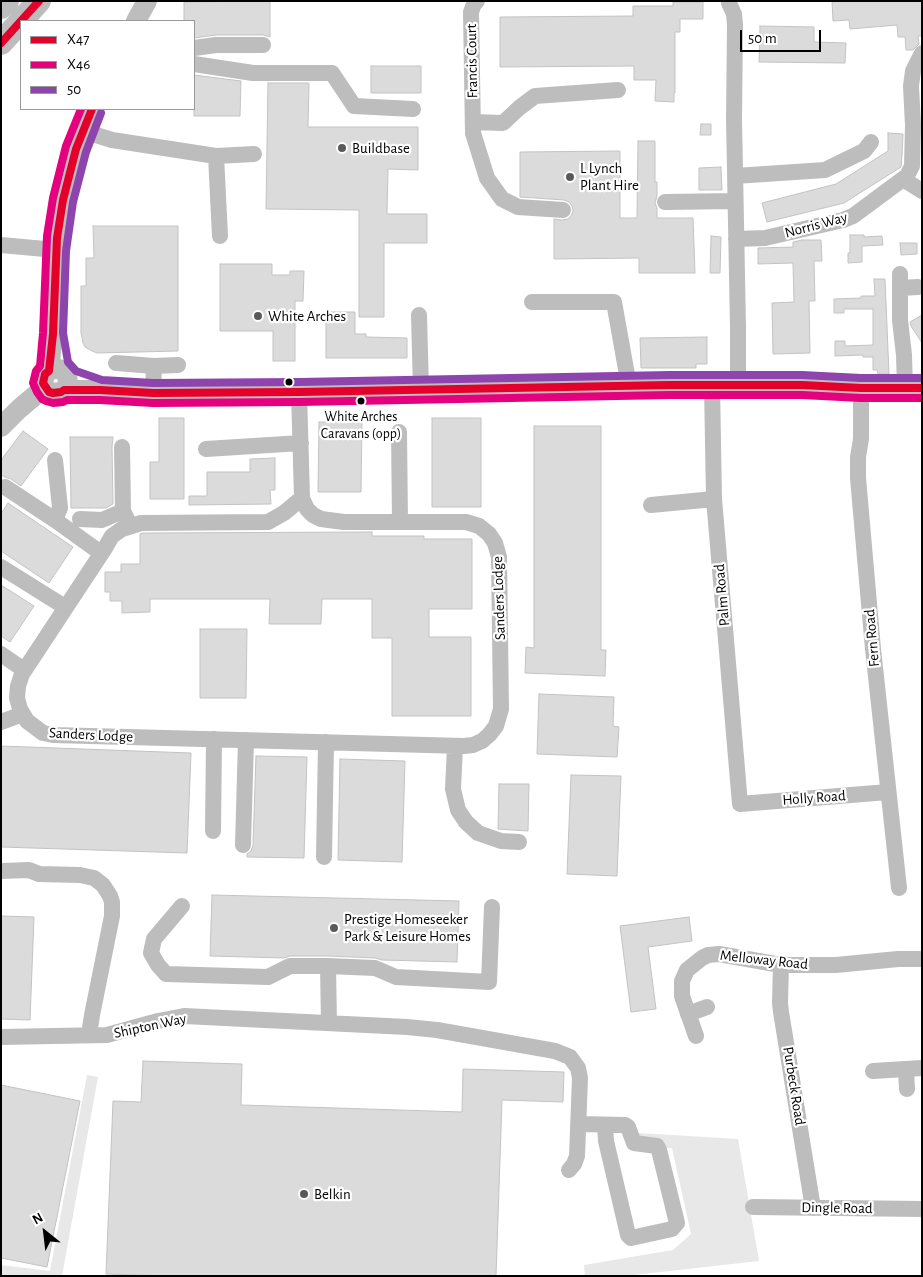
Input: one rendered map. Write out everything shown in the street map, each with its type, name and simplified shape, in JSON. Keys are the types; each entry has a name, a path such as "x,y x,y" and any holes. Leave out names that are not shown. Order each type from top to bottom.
{"highway":[{"path":"1,7 7,1"},
{"path":"22,20 39,1"},
{"path":"1,43 20,22"}],"main road":[{"path":"137,20 147,1"},
{"path":"57,379 53,334 56,250 62,200 74,158 92,110"},
{"path":"57,379 100,390 153,393 712,385 914,388"},
{"path":"1,427 19,409 57,379"}],"street":[{"name":"Francis Court","path":"477,1 471,12 473,133 487,178 502,199 518,207 563,210"},
{"path":"729,2 734,14 738,385"},
{"path":"195,48 263,45"},
{"path":"922,53 913,71 911,86 917,125 912,166 907,176 903,179 922,190"},
{"path":"195,64 253,73 332,73 354,106 414,108"},
{"path":"473,122 503,123 534,96 618,90"},
{"path":"83,131 112,140 216,156 254,154"},
{"path":"735,176 825,170 864,151 871,142"},
{"path":"216,156 220,236"},
{"name":"Norris Way","path":"736,239 765,238 843,220 853,216 903,179"},
{"path":"665,202 736,201"},
{"path":"1,245 56,250"},
{"path":"914,388 904,355 900,320 900,281 918,287"},
{"path":"532,302 614,302 629,386"},
{"path":"419,315 421,390"},
{"path":"116,363 154,366 178,365"},
{"path":"153,393 154,366"},
{"name":"Palm Road","path":"712,385 714,499 740,804"},
{"name":"Fern Road","path":"861,388 861,439 858,457 858,478 873,650 899,888"},
{"path":"80,519 127,518 141,523 268,522 284,513 302,498 300,392"},
{"path":"399,432 400,522"},
{"path":"206,449 301,443"},
{"path":"1,722 23,714 18,698 18,686 24,670 112,536 122,529 127,518 122,447"},
{"path":"55,520 60,508 56,460"},
{"path":"6,486 101,553"},
{"name":"Sanders Lodge","path":"23,714 26,721 43,733 53,735 455,746 473,745 482,741 496,726 501,699 499,557 495,543 489,534 479,526 466,522 344,522 321,519 307,509 302,498"},
{"path":"650,506 714,499"},
{"path":"1,567 65,607"},
{"path":"1,654 24,670"},
{"path":"214,739 214,831"},
{"path":"243,845 246,740"},
{"path":"324,857 326,742"},
{"path":"455,746 453,789 458,810 466,822 478,833 501,841 519,842"},
{"name":"Holly Road","path":"740,804 888,792"},
{"path":"1,871 29,870 39,874 80,875 94,878 110,896 112,916 89,1035"},
{"path":"182,906 154,938 152,953 158,965 166,974 268,976 290,966 328,966 375,968 396,977 489,982 492,907"},
{"name":"Melloway Road","path":"696,1036 682,996 682,981 688,970 708,955 719,954 781,965 836,965 898,959 922,959"},
{"name":"Purbeck Road","path":"781,965 781,1012 813,1208"},
{"path":"328,966 329,1023"},
{"path":"688,1014 707,1007"},
{"name":"Shipton Way","path":"1,1038 107,1035 184,1016 407,1027 437,1030 555,1050 570,1057 578,1068 580,1078 577,1156 569,1170"},
{"path":"873,1071 914,1068 907,1089"},
{"path":"579,1124 625,1125 628,1127 634,1143 638,1145 654,1145 659,1150 677,1223 672,1229 631,1238 628,1235 606,1141 605,1125"},
{"name":"Dingle Road","path":"753,1207 922,1210"}],"shaded area":[{"path":"87,1075 98,1077 62,1276 1,1276 1,1265 50,1271"},
{"path":"638,1133 738,1139 759,1261 625,1276 585,1276 584,1265 673,1250 691,1234 672,1148 644,1147"}],"building":[{"path":"270,1 270,37 263,35 216,35 195,38 195,20 184,20 184,2"},
{"path":"832,1 922,1 922,36 918,36 919,44 913,50 906,50 905,37 898,37 897,25 850,29 849,20 833,21"},
{"path":"673,2 703,2 703,19 680,19 680,32 675,32 674,102 655,101 656,80 634,80 634,66 500,67 500,17 633,16 633,6 673,6"},
{"path":"760,26 814,27 814,42 846,43 845,63 759,62"},
{"path":"371,66 421,66 421,93 371,93"},
{"path":"195,75 241,81 240,116 194,116"},
{"name":"Buildbase","path":"268,83 309,83 308,127 418,127 418,170 388,169 387,214 427,214 427,243 384,243 384,317 359,317 359,210 266,209"},
{"path":"701,124 711,124 711,135 700,135"},
{"path":"888,133 903,134 901,167 844,203 767,222 762,203 836,184 888,151"},
{"path":"638,141 655,141 657,196 655,203 657,218 693,218 695,273 639,273 639,258 554,259 554,219 568,219 573,211 572,206 564,200 520,197 520,152 620,151 620,218 637,218"},
{"path":"721,167 722,190 699,190 699,168"},
{"path":"93,226 178,226 178,351 97,353 85,347 81,333 81,286 86,286 86,258 94,258"},
{"path":"850,235 864,235 864,237 882,236 883,245 862,246 862,262 848,263"},
{"path":"711,236 721,237 720,273 710,273"},
{"path":"821,240 822,261 814,261 815,301 809,301 810,353 773,354 772,303 794,302 793,263 758,264 758,248 793,247 793,242"},
{"path":"900,243 917,243 917,254 901,255"},
{"name":"White Arches","path":"220,264 272,264 272,275 290,275 290,271 304,271 303,301 295,301 295,361 273,361 273,331 220,331"},
{"path":"874,279 885,279 889,374 878,374 877,370 873,370 873,357 863,357 863,355 835,356 835,341 845,341 845,346 873,345 873,309 844,309 844,313 834,313 834,299 875,296"},
{"name":"White Arches","path":"326,312 355,312 355,334 366,334 366,337 407,338 407,358 326,358"},
{"path":"922,315 922,343 910,322"},
{"path":"707,337 707,364 696,364 696,368 641,368 640,338"},
{"path":"159,418 184,418 184,499 150,499 150,462 159,462"},
{"path":"432,418 481,418 481,507 432,507"},
{"path":"319,422 362,422 361,492 318,492"},
{"path":"534,426 601,426 601,650 606,650 605,676 525,673 526,647 534,648"},
{"path":"23,431 48,449 21,486 1,475 1,460"},
{"path":"70,437 113,437 113,504 106,508 71,508"},
{"path":"275,458 275,490 270,490 271,504 189,505 189,496 207,496 207,472 250,472 250,459"},
{"path":"8,503 73,547 49,583 1,551 1,514"},
{"path":"372,532 372,536 424,536 424,539 472,539 472,609 429,609 429,637 471,637 471,716 392,716 392,638 372,638 372,599 322,599 321,624 269,624 270,599 150,599 150,612 122,613 122,601 110,601 110,592 105,592 105,572 121,572 121,564 140,564 140,534 143,533"},
{"path":"1,585 34,606 10,642 1,636"},
{"path":"200,629 247,629 246,698 200,698"},
{"path":"539,694 614,697 613,726 619,727 617,757 537,754"},
{"path":"1,746 191,753 187,853 1,847"},
{"path":"256,756 307,757 304,858 247,857 253,845"},
{"path":"340,759 405,761 402,862 338,860"},
{"path":"571,775 621,776 617,876 567,874"},
{"path":"499,784 529,784 528,831 498,829"},
{"name":"Prestige Homeseeker Park & Leisure Homes","path":"212,895 459,901 457,962 328,956 290,956 284,958 210,956"},
{"path":"1,916 34,917 30,1020 1,1019"},
{"path":"689,917 692,941 648,947 656,1009 631,1012 620,926"},
{"name":"Belkin","path":"143,1061 242,1064 241,1105 462,1112 463,1069 564,1072 563,1102 502,1100 496,1276 162,1276 106,1274 113,1101 141,1102"},
{"path":"1,1085 80,1101 47,1267 1,1258"}],"transit line":[{"name":"X47","path":"22,20 39,1"},
{"name":"X47","path":"1,43 20,22"},
{"name":"X46","path":"81,110 66,146 53,198 47,236 40,366 36,371 33,383 42,399 46,401 53,403 67,400 153,403 299,402 670,395 802,395 861,398 922,398"},
{"name":"X47","path":"92,110 76,149 63,200 57,238 53,334 49,371 45,374 43,383 49,392 61,392 64,390 153,393 299,392 670,385 802,385 861,388 922,388"},
{"name":"50","path":"101,113 86,152 73,202 66,251 63,333 68,362 76,371 102,380 153,383 299,382 670,375 802,375 861,378 922,378"}],"place":[{"name":"Buildbase","path":"342,148"},
{"name":"L Lynch Plant Hire","path":"570,177"},
{"name":"White Arches","path":"258,316"},
{"name":"White Arches Caravans (opp)","path":"361,401"},
{"name":"Prestige Homeseeker Park & Leisure Homes","path":"334,928"},
{"name":"Belkin","path":"304,1194"}]}
